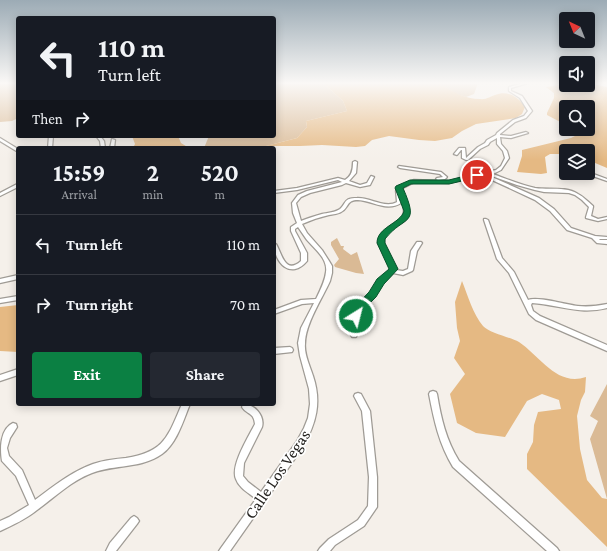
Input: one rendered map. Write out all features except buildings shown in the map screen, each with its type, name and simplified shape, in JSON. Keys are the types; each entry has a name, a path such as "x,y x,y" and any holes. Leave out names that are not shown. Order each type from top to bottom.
{"street":[{"path":"456,154 460,149 464,149 464,158 466,159 479,148 487,144 489,140 498,136 514,121 525,117 530,111 529,109"},
{"path":"498,136 512,137 526,133"},
{"path":"418,181 449,182 477,175 489,174 501,169 507,158 505,151 499,144 498,136"},
{"path":"0,138 16,150"},
{"path":"112,146 113,140"},
{"path":"300,224 294,206 296,200 304,194 347,181 354,176 356,170 355,162"},
{"path":"399,188 410,182 445,177 441,173 400,166"},
{"path":"489,174 534,189 566,190 574,192 591,207 588,217 598,220 607,218"},
{"path":"477,175 500,181 525,192 552,210 568,229 594,237 607,238"},
{"path":"595,176 607,180"},
{"path":"276,192 296,189 333,179 347,181 363,186 369,184 372,177"},
{"path":"2,194 16,187"},
{"path":"276,249 283,265 291,268 301,265 304,261 304,253 293,231 293,228 314,218 340,212 344,210 346,203 351,200 366,199 389,206 396,205 399,202 399,188"},
{"path":"354,335 357,311 373,294 381,282 393,271 394,267 381,243 381,239 388,230 403,220 408,211 399,188"},
{"path":"486,220 500,259 511,272 531,312 538,318 607,348"},
{"name":"Calle Los Vegas","path":"224,551 300,444 310,426 313,411 313,389 303,358 302,336 316,301 326,285 329,274 329,266 300,224"},
{"path":"594,237 599,242 607,242"},
{"path":"393,271 403,273 410,270 414,251 419,243"},
{"path":"0,281 16,277"},
{"path":"0,301 16,298"},
{"path":"276,311 301,302 316,301"},
{"path":"527,305 531,301 537,301 571,308 593,310 607,306"},
{"path":"276,351 290,350"},
{"path":"0,378 16,373"},
{"path":"433,394 438,424 448,451 456,464 554,551"},
{"path":"323,551 332,542 361,523 372,508 373,492 366,411 358,396"},
{"path":"0,526 12,521 34,507 79,474 92,468 149,457 160,451 170,440 185,406"},
{"path":"246,407 256,413 259,419 259,424 240,462 239,477 262,498"},
{"path":"13,427 6,436 3,448 5,458 19,473 34,507"},
{"path":"111,551 113,546 134,520"}],"shaded area":[{"path":"0,109 16,109 16,119 12,121 0,122"},
{"path":"276,109 346,109 347,111 306,121 307,127 297,138 266,146 205,146 208,138 276,138"},
{"path":"346,109 524,109 522,114 516,118 476,124 452,138 435,141 389,136 372,140 365,146 356,147 322,145 266,146 297,138 307,127 306,121 347,111"},
{"path":"549,109 559,109 559,121 547,115"},
{"path":"595,109 607,109 607,168 595,163 595,144 559,144 559,154 550,154 545,157 547,173 517,172 522,156 522,150 575,136 595,136"},
{"path":"133,138 179,138 181,143 186,146 134,146 135,144"},
{"path":"337,238 341,246 344,246 343,249 351,255 357,252 364,274 335,267 334,265 339,259 331,245 331,242"},
{"path":"462,281 476,316 483,326 495,333 519,342 550,368 566,378 576,379 586,377 585,392 581,400 577,416 580,449 587,480 602,498 607,499 607,547 527,469 527,454 533,442 534,425 538,412 561,409 559,400 542,394 527,401 505,437 476,433 457,423 450,394 465,374 454,358 460,341 457,328 455,302"},
{"path":"16,305 16,352 0,351 0,307"},
{"path":"607,384 607,499 590,439 598,421 590,416"}],"route":[{"path":"356,316 357,311 394,269 381,243 381,239 388,230 403,220 408,211 399,188 410,182 449,182 477,175"}]}
